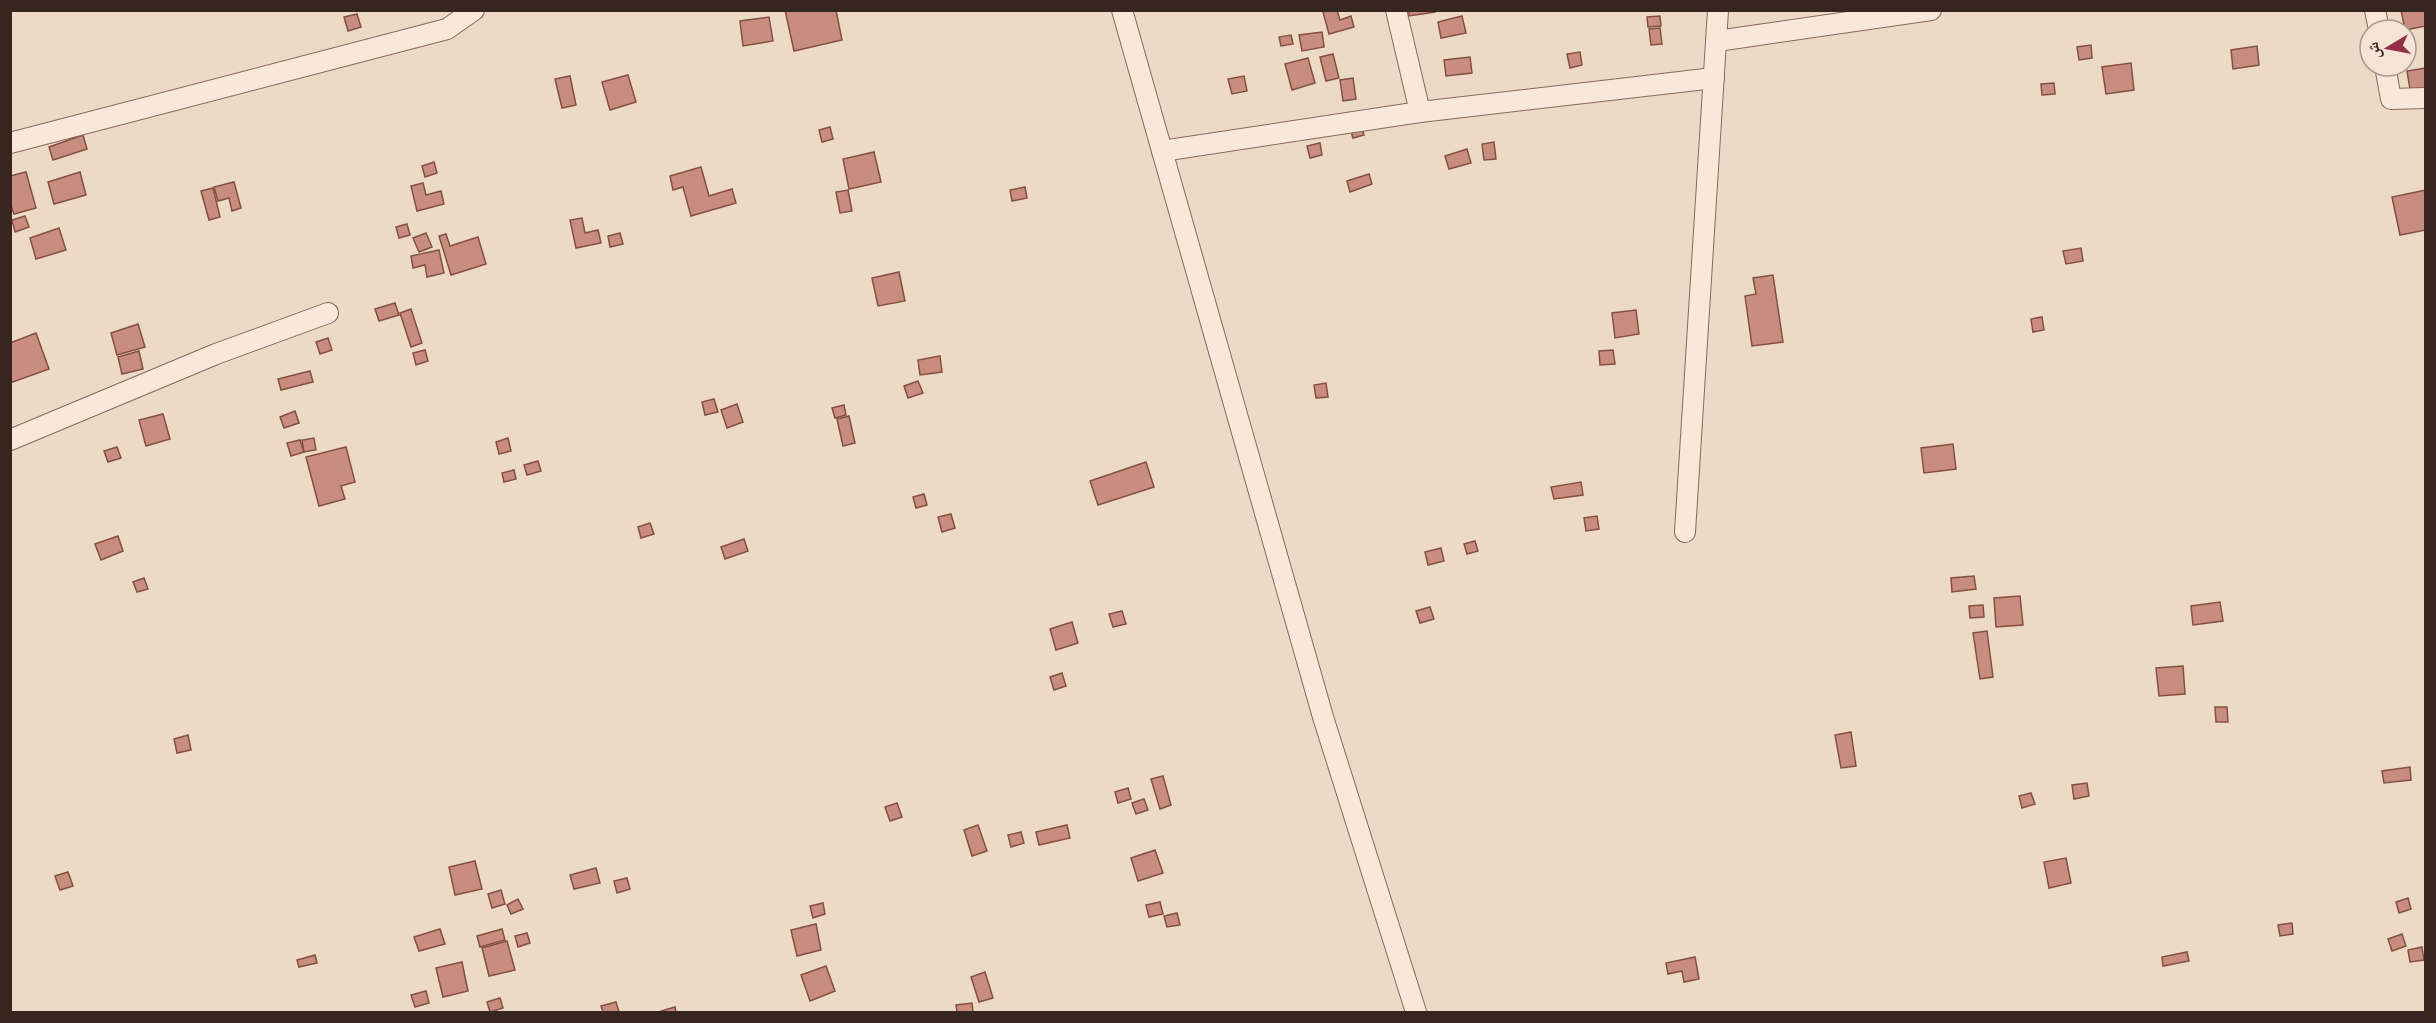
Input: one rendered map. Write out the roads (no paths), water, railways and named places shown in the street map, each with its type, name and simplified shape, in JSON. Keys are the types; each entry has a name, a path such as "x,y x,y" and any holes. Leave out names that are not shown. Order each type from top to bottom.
{"street":[{"path":"10,143 447,28 474,10"},
{"path":"1122,10 1323,717 1416,1012"},
{"path":"1396,10 1420,112"},
{"path":"1685,532 1718,10"},
{"path":"1717,41 1931,10"},
{"path":"1162,151 1420,112 1714,78"},
{"path":"2387,78 2391,99 2426,98"},
{"path":"10,441 216,354 328,313"}]}
